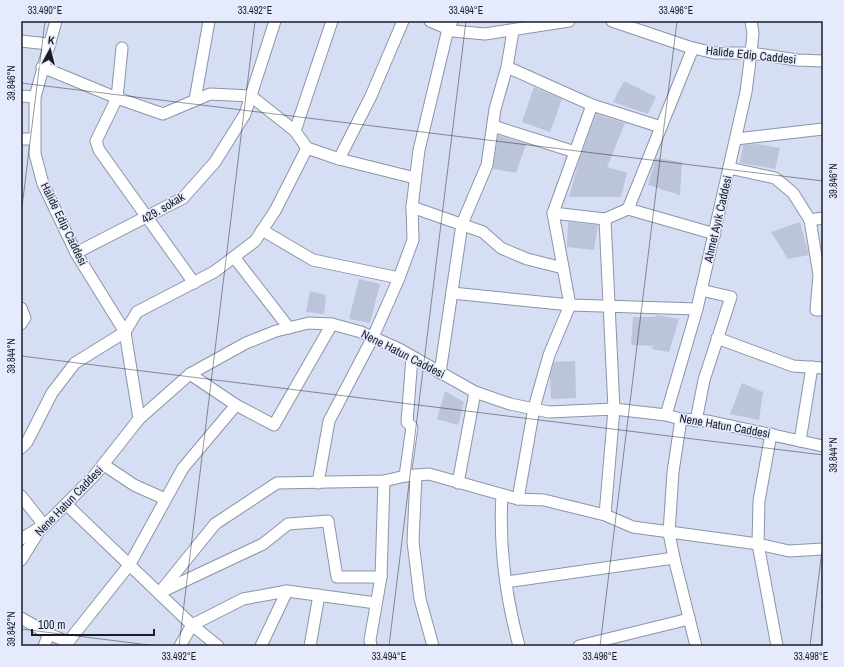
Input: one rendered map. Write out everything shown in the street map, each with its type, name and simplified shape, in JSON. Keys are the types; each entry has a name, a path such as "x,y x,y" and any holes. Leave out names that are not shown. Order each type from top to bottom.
{"street":[{"name":"Halide Edip Caddesi","path":"56,21 48,44 34,96 35,154 43,184 76,253 125,332 140,419"},
{"path":"195,100 209,21"},
{"name":"429. sokak","path":"76,253 148,218 183,198 215,162 245,114 275,21"},
{"path":"295,131 332,21"},
{"path":"339,159 371,96 403,21"},
{"path":"430,21 450,25 458,32 473,34 513,31 569,21"},
{"name":"Halide Edip Caddesi","path":"612,21 693,48 715,53 752,53 797,60 823,60"},
{"name":"Ahmet Ayık Caddesi","path":"666,415 697,309 749,80 753,33 751,21"},
{"path":"318,483 329,421 373,337 399,278 413,240 412,206 419,150 450,25"},
{"path":"440,373 462,224 487,165 495,109 507,67 513,31"},
{"path":"21,41 48,44"},
{"path":"122,48 117,98 96,141 99,150 194,283"},
{"path":"628,209 693,48"},
{"path":"42,67 117,98 163,114 210,94 251,96 295,131 307,148 339,159 415,178"},
{"path":"507,67 592,105 661,127"},
{"path":"21,96 34,96"},
{"path":"518,499 534,408 549,355 570,305 553,213 592,105"},
{"path":"493,126 575,152"},
{"path":"736,139 823,129"},
{"path":"21,139 34,139"},
{"path":"21,448 27,442 52,393 75,363 125,332 137,312 194,283 234,257 255,240 275,211 307,148"},
{"path":"729,168 774,178 793,193 810,220 819,275 816,310 823,310"},
{"path":"412,206 483,232 501,248 527,259 564,268"},
{"path":"553,213 604,219 628,209 714,234"},
{"path":"810,220 823,218"},
{"path":"604,219 614,409 605,515"},
{"path":"262,230 313,260 399,278"},
{"path":"234,257 288,328"},
{"path":"696,420 704,380 731,297 701,290"},
{"path":"452,293 570,305 697,309"},
{"path":"21,308 26,318 21,324"},
{"name":"Nene Hatun Caddesi","path":"21,558 32,539 104,465 140,419 190,374 246,343 288,328 309,323 332,324 373,337 475,392 510,404 549,412 614,409 666,415 681,419 708,421 823,446"},
{"path":"190,374 236,405 274,426 332,324"},
{"path":"717,338 793,366 817,368 800,441"},
{"path":"404,476 412,427 407,422 412,357"},
{"path":"458,483 475,392"},
{"path":"21,618 49,634 68,642 130,564 182,468 236,405"},
{"path":"681,419 673,472 670,533 674,558 696,646"},
{"path":"771,434 759,501 758,544 777,646"},
{"path":"104,465 134,485 165,499"},
{"path":"160,592 215,524 250,499 277,483 384,481 404,476 429,474 518,499 544,500 605,515 633,527 758,544 789,551 823,549"},
{"path":"416,475 413,542 420,599 433,646"},
{"path":"370,646 381,577 384,481"},
{"path":"502,495 500,523 506,582 519,646"},
{"path":"21,496 44,525 21,539"},
{"path":"66,504 160,592 192,625 218,646"},
{"path":"160,592 263,544 288,524 328,521 337,577 381,577"},
{"path":"506,582 674,558"},
{"path":"180,646 192,625 243,600 287,591 376,603"},
{"path":"261,646 287,591"},
{"path":"310,646 319,595"},
{"path":"579,646 689,619"},
{"path":"44,646 49,634"}],"building":[{"path":"624,81 656,97 648,114 613,102"},
{"path":"534,87 562,99 550,132 522,122"},
{"path":"596,114 625,123 607,167 627,173 621,197 569,197 578,164"},
{"path":"498,135 526,144 516,173 493,169"},
{"path":"757,144 780,148 775,169 740,163 743,145"},
{"path":"656,158 682,162 680,195 648,185"},
{"path":"568,222 598,225 594,250 567,247"},
{"path":"800,222 809,255 788,259 771,232"},
{"path":"359,279 380,284 370,323 349,319"},
{"path":"310,291 326,295 324,314 306,312"},
{"path":"656,315 679,319 669,352 652,349 653,346 631,345 633,317 656,317"},
{"path":"575,361 576,398 551,399 550,376 554,362"},
{"path":"742,383 763,392 759,420 730,414"},
{"path":"445,391 464,402 458,425 437,419"}]}
